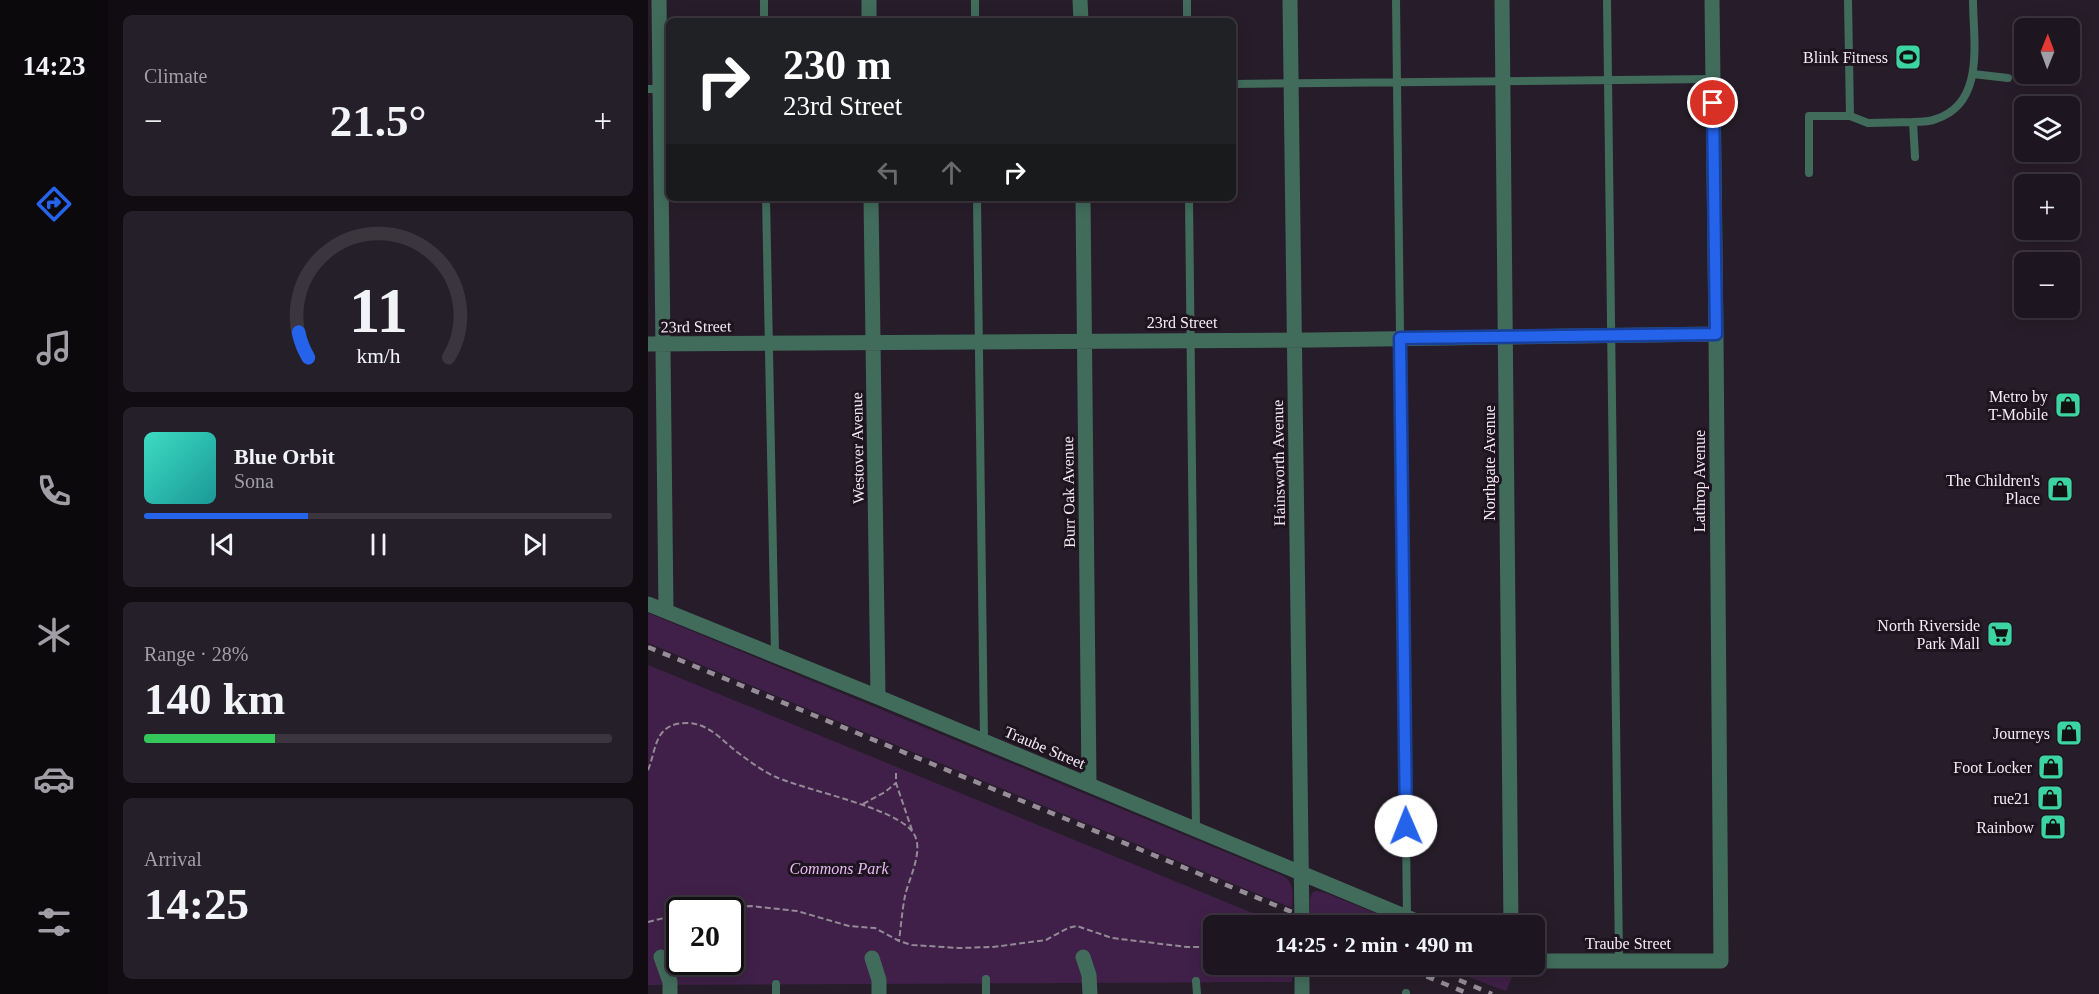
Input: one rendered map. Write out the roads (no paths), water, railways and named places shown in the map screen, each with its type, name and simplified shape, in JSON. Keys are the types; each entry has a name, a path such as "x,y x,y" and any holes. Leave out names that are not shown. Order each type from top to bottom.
{"street":[{"path":"659,0 655,344 666,611"},
{"path":"869,0 869,18"},
{"path":"1080,0 1081,18"},
{"name":"Hainsworth Avenue","path":"1290,0 1302,915"},
{"name":"Northgate Avenue","path":"1502,0 1511,915"},
{"name":"Lathrop Avenue","path":"1712,0 1720,961"},
{"name":"Westover Avenue","path":"872,201 878,697"},
{"name":"Burr Oak Avenue","path":"1083,201 1089,785"},
{"name":"23rd Street","path":"655,344 1294,340 1716,334"},
{"name":"Traube Street","path":"648,604 1402,915"},
{"path":"661,957 670,982 670,994"},
{"path":"1083,957 1089,975 1090,994"},
{"path":"872,958 879,980 879,994"},
{"name":"Traube Street","path":"1545,961 1720,961"},
{"path":"1302,975 1302,994"}],"lane":[{"path":"764,0 764,18"},
{"path":"975,0 975,18"},
{"path":"1187,0 1187,18"},
{"path":"1396,0 1407,915"},
{"path":"1607,0 1619,961"},
{"path":"1848,0 1850,116"},
{"path":"1809,173 1809,116 1850,116 1868,123 1935,120 1949,114 1963,100 1969,90 1973,74 1973,0"},
{"path":"1973,74 2008,78"},
{"path":"1236,84 1713,79"},
{"path":"1913,122 1915,157"},
{"path":"766,201 775,655"},
{"path":"977,201 984,741"},
{"path":"1189,201 1196,829"},
{"path":"986,979 986,994"},
{"path":"1196,981 1197,994"},
{"path":"776,984 776,994"}],"railway":[{"path":"648,647 1299,915"},
{"path":"1423,975 1469,994"},
{"path":"1459,980 1492,994"}],"place":[{"name":"Blink Fitness","path":"1908,57"},
{"name":"Metro by T-Mobile","path":"2068,405"},
{"name":"The Children's Place","path":"2060,489"},
{"name":"North Riverside Park Mall","path":"2000,634"},
{"name":"Journeys","path":"2069,733"},
{"name":"Foot Locker","path":"2051,767"},
{"name":"rue21","path":"2050,798"},
{"name":"Rainbow","path":"2053,827"}],"park label":[{"name":"Commons Park","path":"839,868"}]}
